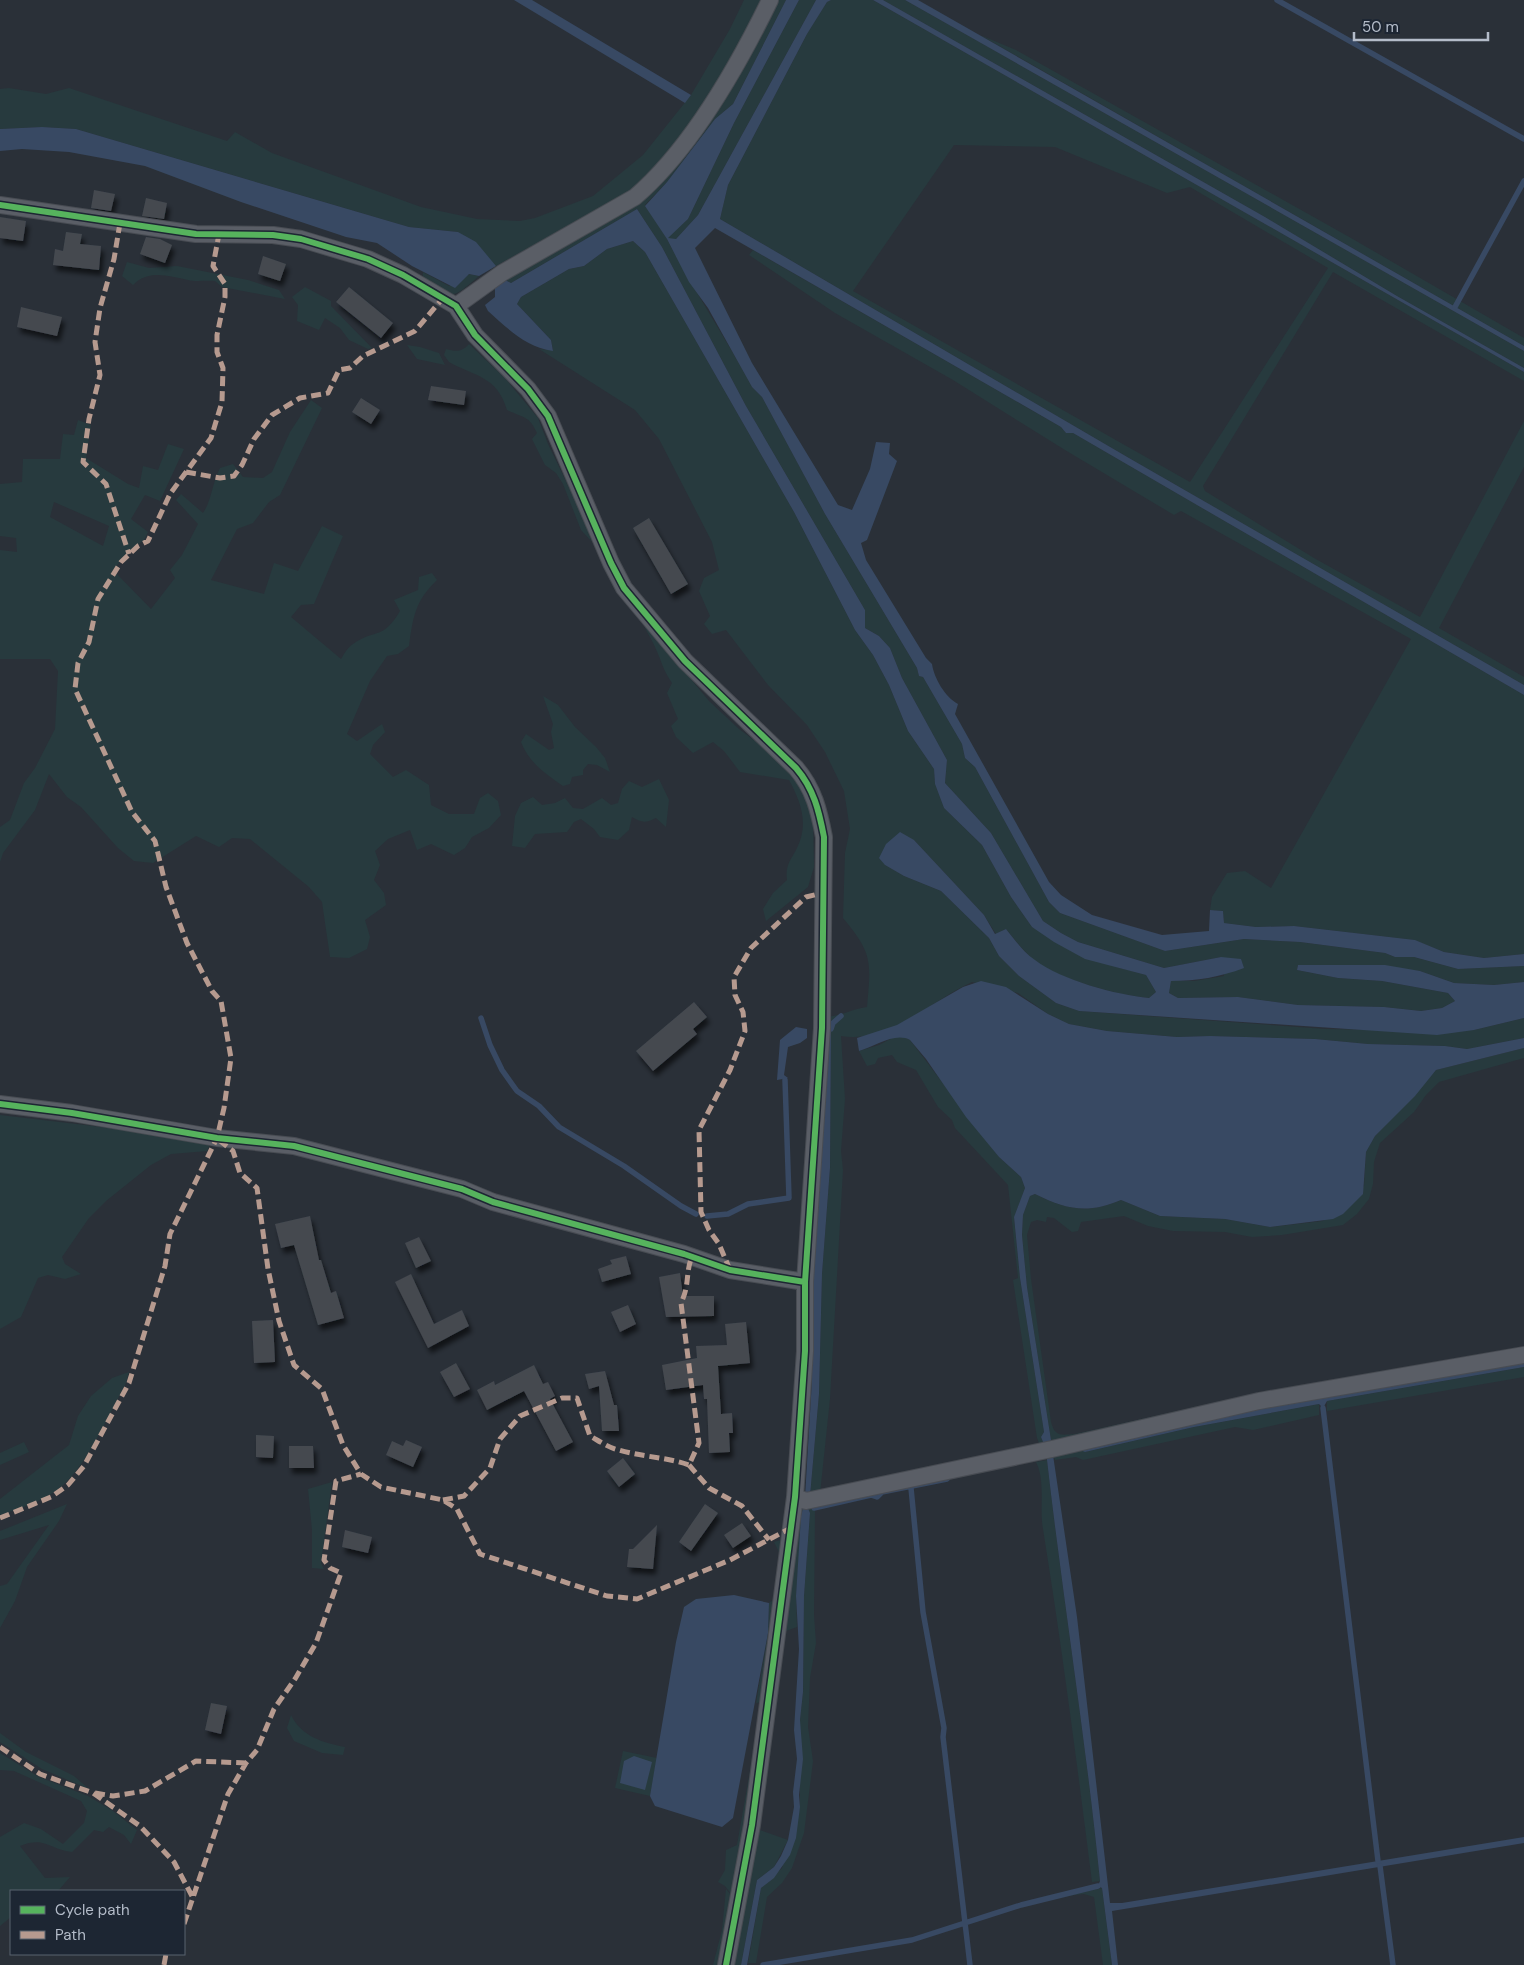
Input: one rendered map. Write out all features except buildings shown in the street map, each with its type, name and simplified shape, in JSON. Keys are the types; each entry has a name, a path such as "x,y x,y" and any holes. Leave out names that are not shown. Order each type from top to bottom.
{"street":[{"path":"456,306 502,273 635,197 650,184 700,121 745,51 770,0"},
{"path":"0,205 196,234 273,235 301,238 368,259 403,275 456,306 475,335 528,389 548,416 611,563 624,588 685,661 796,768 809,783 824,837 822,1028 805,1282 805,1351 795,1497 752,1825 726,1965"},
{"path":"0,1104 72,1113 216,1138 294,1146 462,1189 493,1202 684,1254 730,1270 805,1282"},
{"path":"795,1497 806,1501 1052,1449 1258,1401 1524,1354"}],"green space":[{"path":"744,0 762,0 738,51 696,120 645,183 496,266 458,232 409,227 76,129 42,127 0,129 0,89 9,88 46,94 69,88 227,141 235,132 272,153 421,207 477,219 520,221 535,218 593,196 643,155 691,95 730,29"},
{"path":"773,0 786,0 733,104 715,119 667,182 645,205 667,238 688,219 734,123 799,0 816,0 698,215 676,239 667,239 752,387 762,397 825,514 917,668 919,676 923,677 962,744 965,758 975,767 1049,902 1060,913 1165,951 1244,939 1300,942 1385,953 1395,957 1414,957 1458,969 1524,966 1524,982 1494,985 1454,983 1420,971 1298,965 1297,970 1338,978 1382,981 1448,993 1455,1001 1442,1008 1421,1011 1384,1007 1298,1005 1238,997 1178,998 1169,993 1171,981 1194,981 1224,976 1221,957 1164,968 1078,942 1043,921 991,833 945,783 947,760 902,678 890,648 879,636 865,628 865,610 746,406 662,247 637,209 511,283 504,279 652,185"},
{"path":"831,0 873,0 1524,372 1524,381 1333,272 1203,486 1205,491 1314,558 1420,617 1524,421 1524,467 1439,628 1524,677 1524,685 1129,458 720,219 728,185 807,34 827,2","holes":["954,145 1055,147 1167,193 1190,187 1328,268 1190,482 853,291"]},
{"path":"883,0 905,0 1524,351 1524,368 1397,296 1265,217"},
{"path":"980,35 1016,50 1351,238 1524,338 1524,346"},
{"path":"633,241 645,252 794,512 855,630 873,655 889,685 908,731 934,769 935,784 944,808 982,845 1011,897 1032,927 1117,967 1146,975 1156,992 1149,998 1121,994 1090,986 1046,968 1023,950 1006,929 996,934 984,915 914,840 885,865 904,876 941,891 989,938 999,956 1019,976 1056,1003 1079,1011 1326,1029 1386,1030 1474,1030 1524,1018 1524,1038 1467,1049 1445,1046 1368,1044 1315,1039 1177,1037 1107,1031 1069,1024 1048,1014 1018,993 972,982 893,1027 876,1034 859,1037 841,1036 845,1099 841,1151 843,1170 830,1399 820,1494 810,1496 819,1394 822,1274 830,1168 831,1030 826,1030 826,1017 867,1007 869,979 868,959 865,950 843,918 845,853 850,829 844,791 825,752 807,725 768,685 726,630 712,634 704,624 710,616 699,591 704,578 719,570 712,542 659,439 635,410 539,349 553,350 551,340 517,304 521,297 569,269 584,266 607,249"},
{"path":"753,250 1061,427 1066,433 1073,433 1524,695 1524,954 1484,958 1444,952 1414,940 1294,926 1256,927 1224,923 1223,911 1210,910 1212,897 1227,873 1245,871 1271,888 1411,639 1181,511 1174,515 953,380 835,313 749,255"},
{"path":"127,262 149,268 177,266 248,280 279,290 285,299 222,287 215,281 191,281 159,275 145,277 133,285 122,276"},
{"path":"423,272 449,286 469,274 479,276 457,293 447,294 422,283"},
{"path":"305,287 331,301 331,306 372,348 368,349 349,340 340,328 325,318 319,330 297,321 298,305 292,297"},
{"path":"469,344 505,378 538,418 548,444 582,514 592,542 581,530 563,484 556,473 545,465 532,439 537,433 531,423 525,418 507,410 498,390 491,384 449,362 444,355 446,349 459,351"},
{"path":"407,345 439,353 445,365 417,359"},
{"path":"311,400 322,408 280,495 269,502 253,523 237,529 211,580 264,594 274,563 298,571 322,526 343,536 314,604 301,605 291,617 341,659 353,644 388,627 400,611 394,600 418,590 419,577 432,573 437,580 424,595 416,610 409,646 398,654 387,656 370,681 347,734 357,741 382,724 385,732 373,745 370,754 393,777 406,770 429,785 431,805 449,814 474,814 480,798 488,793 498,801 501,815 489,828 472,837 465,848 454,855 431,844 417,850 410,830 388,839 375,851 380,865 374,880 384,893 386,905 365,920 370,937 367,949 349,958 330,957 322,902 309,887 250,839 232,838 219,847 196,836 153,863 134,861 118,848 81,807 67,797 49,774 35,810 3,853 0,862 0,827 10,820 24,783 35,768 55,729 58,671 50,659 0,659 0,550 17,552 16,538 0,536 0,484 22,482 23,459 60,459 63,434 74,435 78,420 91,425 86,458 128,484 139,488 143,466 158,470 168,444 184,449 160,501 145,495 131,519 148,532 144,540 128,552 113,570 151,609 175,578 170,570 182,555 198,524 176,500 181,494 203,513 220,468 233,464 243,477 263,478 272,472 290,432","holes":["54,502 109,526 103,546 50,517"]},
{"path":"643,621 709,701 739,729 778,758 797,778 813,815 814,867 808,887 766,921 763,909 773,893 787,880 788,866 801,839 803,822 797,797 789,780 740,772 724,751 713,742 693,753 676,737 671,726 678,719 667,693 672,683"},
{"path":"543,696 558,705 575,727 596,747 605,758 610,772 597,765 588,764 583,770 583,775 572,777 570,784 563,786 533,762 521,742 526,734 549,750 554,748 551,732 553,724"},
{"path":"659,779 669,800 666,827 656,818 644,822 632,817 629,830 618,840 600,837 594,829 581,819 574,822 567,832 535,834 525,848 512,846 515,816 521,803 533,797 542,805 555,803 565,798 573,808 583,809 602,798 611,805 618,803 622,789 629,781 642,787"},
{"path":"896,1036 902,1036 910,1040 999,1157 1021,1177 1025,1188 1014,1218 1020,1278 1044,1432 1041,1437 1045,1447 1041,1448 1037,1438 1013,1280 1018,1278 1008,1185 955,1128 952,1120 938,1107 916,1070 897,1062 892,1055 878,1058 875,1064 867,1066 859,1051 879,1045"},
{"path":"1524,1048 1524,1058 1439,1082 1426,1095 1414,1112 1380,1143 1374,1162 1373,1184 1369,1199 1357,1214 1343,1225 1282,1235 1252,1237 1225,1232 1173,1231 1148,1226 1124,1216 1081,1222 1078,1231 1072,1232 1054,1218 1047,1217 1046,1222 1037,1220 1031,1222 1027,1235 1031,1279 1051,1422 1057,1433 1062,1435 1075,1434 1266,1391 1317,1385 1050,1446 1051,1440 1027,1287 1022,1235 1023,1215 1030,1196 1035,1194 1057,1204 1078,1208 1098,1207 1121,1200 1160,1216 1225,1219 1270,1227 1323,1221 1364,1186 1366,1152 1375,1136 1436,1070"},
{"path":"0,1115 212,1140 207,1151 171,1154 151,1165 106,1201 89,1218 62,1257 65,1264 81,1274 65,1279 48,1275 38,1278 21,1317 0,1329"},
{"path":"1524,1367 1524,1377 1327,1411 1327,1401"},
{"path":"129,1372 126,1383 97,1438 71,1477 48,1496 32,1504 0,1515 0,1499 69,1445 78,1416 91,1396 112,1378"},
{"path":"1319,1404 1319,1415 1253,1430 1235,1427 1083,1460 1076,1457 1055,1460 1053,1455 1084,1447 1085,1452 1194,1427"},
{"path":"24,1442 29,1452 0,1465 0,1453"},
{"path":"1047,1460 1100,1881 1092,1882 1063,1661 1042,1521 1042,1486 1036,1462"},
{"path":"332,1482 321,1563 324,1569 312,1568 312,1530 308,1489"},
{"path":"67,1504 59,1521 27,1567 15,1601 0,1628 0,1586 7,1584 49,1525 0,1540 0,1531"},
{"path":"811,1505 815,1511 814,1615 816,1643 810,1678 808,1727 813,1761 804,1833 792,1868 782,1883 767,1897 756,1963 748,1963 761,1888 782,1868 800,1807 800,1720 803,1692 804,1596 810,1513 807,1506"},
{"path":"803,1508 796,1596 797,1627 783,1632 798,1513"},
{"path":"784,1539 748,1824 732,1895 725,1886 718,1882 725,1870 726,1850 737,1845 762,1702 756,1703 768,1633 769,1603 776,1598 781,1556 774,1542"},
{"path":"291,1715 295,1722 307,1733 321,1741 345,1747 343,1755 322,1753 294,1741 287,1728"},
{"path":"0,1733 26,1752 74,1776 89,1789 42,1769 0,1742"},
{"path":"623,1751 657,1758 650,1796 615,1788"},
{"path":"0,1753 39,1777 88,1796 113,1811 137,1830 131,1844 124,1835 109,1827 103,1832 94,1830 72,1852 35,1842 20,1846 45,1878 70,1877 59,1890 10,1890 10,1918 0,1926 0,1837 24,1823 41,1829 63,1844 84,1823 87,1811 81,1801 14,1771 0,1770"},
{"path":"757,1829 788,1840 774,1867 757,1880 741,1965 732,1965"},
{"path":"1102,1888 1112,1965 1103,1965 1094,1897 1084,1894 1067,1896"},
{"path":"726,1889 732,1896 720,1965 713,1965 722,1930"}],"water":[{"path":"514,0 532,0 691,95 685,103"},
{"path":"786,0 799,0 734,123 688,219 668,238 676,239 698,215 816,0 831,0 827,2 807,34 728,185 720,219 1129,458 1524,685 1524,695 1073,433 1066,433 1061,427 715,228 695,248 752,363 838,505 852,510 870,469 876,442 890,443 889,454 897,461 867,540 861,543 866,560 926,658 932,664 941,687 958,704 955,714 1049,882 1061,895 1092,915 1162,935 1209,931 1210,910 1223,911 1224,923 1256,927 1294,926 1415,940 1444,952 1484,958 1524,954 1524,966 1458,969 1414,957 1395,957 1385,953 1300,942 1244,939 1165,951 1060,913 1049,902 975,767 965,758 962,744 923,677 919,676 917,668 825,514 762,397 752,387 708,308 689,282 667,239 645,206 667,182 715,119 733,104"},
{"path":"873,0 883,0 1265,217 1397,296 1524,368 1524,372"},
{"path":"905,0 918,0 1524,346 1524,351"},
{"path":"42,127 76,129 409,227 458,232 476,242 496,266 479,276 469,274 455,288 412,266 377,243 346,237 241,202 145,166 69,152 22,149 0,151 0,129"},
{"path":"637,209 662,247 746,406 865,610 865,628 879,636 890,648 902,678 947,760 945,783 991,833 1043,921 1078,942 1164,968 1221,957 1241,959 1244,968 1235,971 1208,978 1171,981 1169,993 1178,998 1238,997 1298,1005 1384,1007 1421,1011 1442,1008 1455,1001 1448,993 1382,981 1338,978 1297,970 1298,965 1385,965 1420,971 1454,983 1494,985 1524,982 1524,1018 1474,1030 1437,1035 1079,1011 1056,1003 1019,976 999,956 989,938 941,891 904,876 885,865 879,858 886,844 900,832 914,840 984,915 995,934 1006,929 1019,946 1046,967 1074,980 1121,994 1149,998 1156,992 1146,975 1085,959 1032,927 1011,897 982,845 944,808 935,784 934,769 908,731 889,685 873,655 855,630 794,512 645,252 633,241 607,249 584,266 569,269 521,297 517,304 551,340 553,351 534,346 510,331 488,311 485,305 495,297 495,285 503,279 511,283"},
{"path":"981,981 1006,987 1048,1014 1069,1024 1107,1031 1177,1037 1315,1039 1368,1044 1445,1046 1467,1049 1524,1038 1524,1048 1436,1070 1415,1096 1375,1136 1366,1152 1363,1194 1343,1214 1333,1219 1270,1227 1225,1219 1160,1216 1121,1200 1098,1207 1078,1208 1057,1204 1035,1194 1030,1196 1023,1215 1022,1235 1027,1287 1051,1440 1050,1446 1045,1447 1041,1437 1044,1432 1020,1278 1014,1217 1025,1188 1021,1177 999,1157 966,1117 926,1059 910,1040 904,1038 892,1039 859,1051 857,1038 897,1025 963,987"},
{"path":"796,1027 807,1029 807,1038 800,1043 788,1047 784,1075 788,1078 777,1080 780,1040"},
{"path":"831,1029 830,1168 822,1274 819,1394 810,1496 805,1497 812,1380 812,1275 826,1030"},
{"path":"1524,1361 1524,1367 1327,1401 1323,1408 1319,1404 1194,1427 1085,1452 1080,1450 1248,1410"},
{"path":"1053,1455 1077,1617 1110,1903 1122,1903 1524,1837 1524,1843 1112,1911 1118,1965 1112,1965 1102,1888 1098,1886 1100,1881 1088,1776 1047,1460 1047,1456"},
{"path":"807,1506 810,1513 804,1596 803,1692 800,1720 803,1759 796,1838 790,1855 774,1878 761,1888 747,1965 741,1965 757,1880 774,1867 781,1856 788,1840 794,1807 793,1792 797,1759 794,1730 799,1649 796,1596 801,1516 803,1508"},
{"path":"734,1595 769,1603 768,1633 733,1818 722,1827 655,1806 650,1796 676,1642 684,1607 696,1599"},
{"path":"634,1756 652,1762 645,1790 620,1783 624,1761"}],"waterway":[{"path":"1277,0 1524,139"},
{"path":"1455,307 1524,181"},
{"path":"831,1029 833,1023 841,1016"},
{"path":"481,1018 490,1045 502,1070 517,1091 539,1106 559,1127 624,1166 681,1206 696,1214"},
{"path":"707,1216 728,1214 748,1204 789,1198 785,1080"},
{"path":"1323,1408 1378,1861"},
{"path":"814,1508 871,1495 877,1497 882,1492 947,1479"},
{"path":"911,1488 923,1612 944,1728 943,1737 970,1965"},
{"path":"1380,1866 1393,1965"},
{"path":"763,1965 912,1940 1021,1905 1098,1886"}],"marked path":[{"path":"120,223 114,259 100,308 95,342 100,375 89,419 83,462 106,484 129,554"},
{"path":"0,1518 51,1497 68,1485 84,1466 129,1383 165,1266 170,1234 217,1138 224,1108 231,1058 221,1001 212,991 187,943 166,887 155,841 132,812 75,689 78,663 89,642 98,599 121,562 138,546 148,541 170,494 211,438 222,402 223,368 217,352 217,335 225,297 225,284 213,266 219,234"},
{"path":"186,472 220,478 234,476 242,465 254,439 272,415 300,398 328,393 339,370 350,368 363,356 415,331 443,298"},
{"path":"730,1270 719,1244 709,1230 701,1212 699,1130 730,1070 745,1031 743,1012 735,995 734,977 751,948 806,897 822,893"},
{"path":"219,1140 233,1151 240,1173 257,1188 268,1269 279,1321 294,1365 322,1389 343,1445 361,1474 381,1487 443,1500 457,1509 480,1554 607,1596 637,1599 730,1560 791,1528"},
{"path":"443,1500 464,1496 490,1468 500,1439 520,1416 562,1398 577,1398 590,1436 604,1444 615,1449 689,1465 699,1443 681,1303 686,1290 692,1256"},
{"path":"689,1465 709,1488 742,1506 769,1540"},
{"path":"185,1921 228,1794 246,1763 257,1750 274,1709 295,1679 316,1643 341,1573 330,1568 324,1560 336,1481 361,1474"},
{"path":"0,1747 40,1774 93,1793 140,1826 174,1862 193,1898"},
{"path":"95,1793 113,1796 145,1791 196,1761 246,1763"},
{"path":"164,1965 166,1955"}],"cycle path":[{"path":"0,205 196,234 273,235 301,239 368,259 403,275 456,306 475,335 528,389 548,416 611,563 624,588 685,661 796,768 811,792 818,809 824,837 822,1028 805,1282 805,1351 795,1497 752,1825 726,1965"},
{"path":"0,1104 72,1113 217,1138 294,1146 462,1189 493,1202 684,1254 730,1270 805,1282"}]}
